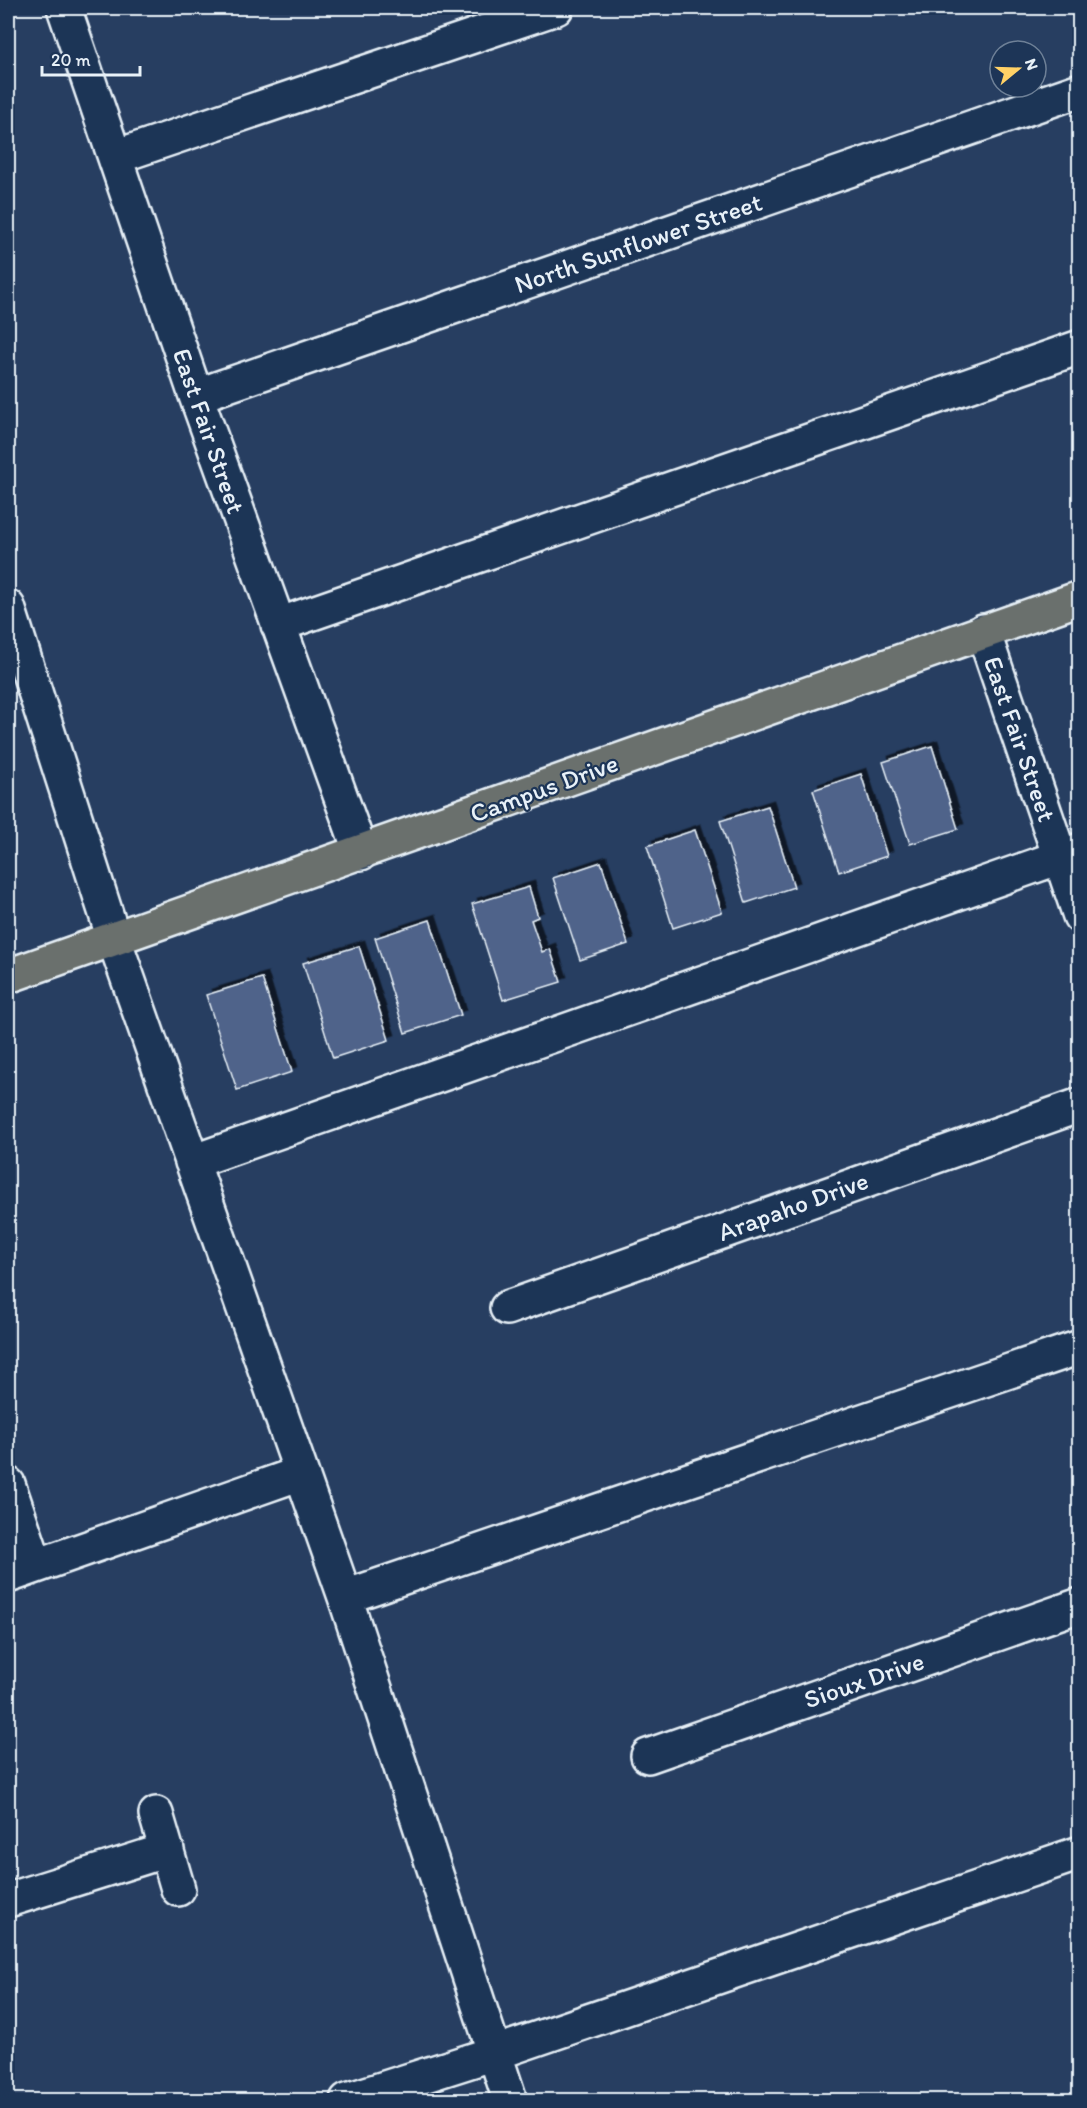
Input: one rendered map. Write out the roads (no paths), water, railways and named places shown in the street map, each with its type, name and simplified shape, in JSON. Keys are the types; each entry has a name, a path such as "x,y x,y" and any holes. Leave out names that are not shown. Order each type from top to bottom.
{"main road":[{"name":"Campus Drive","path":"8,976 1080,598"}],"street":[{"name":"East Fair Street","path":"64,8 196,396 361,853"},
{"path":"115,157 556,8"},
{"name":"North Sunflower Street","path":"196,396 1080,90"},
{"path":"279,625 1080,347"},
{"path":"8,607 114,939 345,1597 510,2100"},
{"name":"East Fair Street","path":"983,631 1070,854 1080,916"},
{"path":"192,1162 1070,854"},
{"name":"Arapaho Drive","path":"507,1308 1080,1105"},
{"path":"345,1597 1080,1347"},
{"path":"8,1484 22,1571 301,1473"},
{"name":"Sioux Drive","path":"648,1756 1080,1605"},
{"path":"156,1814 178,1889"},
{"path":"8,1900 167,1850"},
{"path":"347,2100 495,2053 1080,1853"}]}
